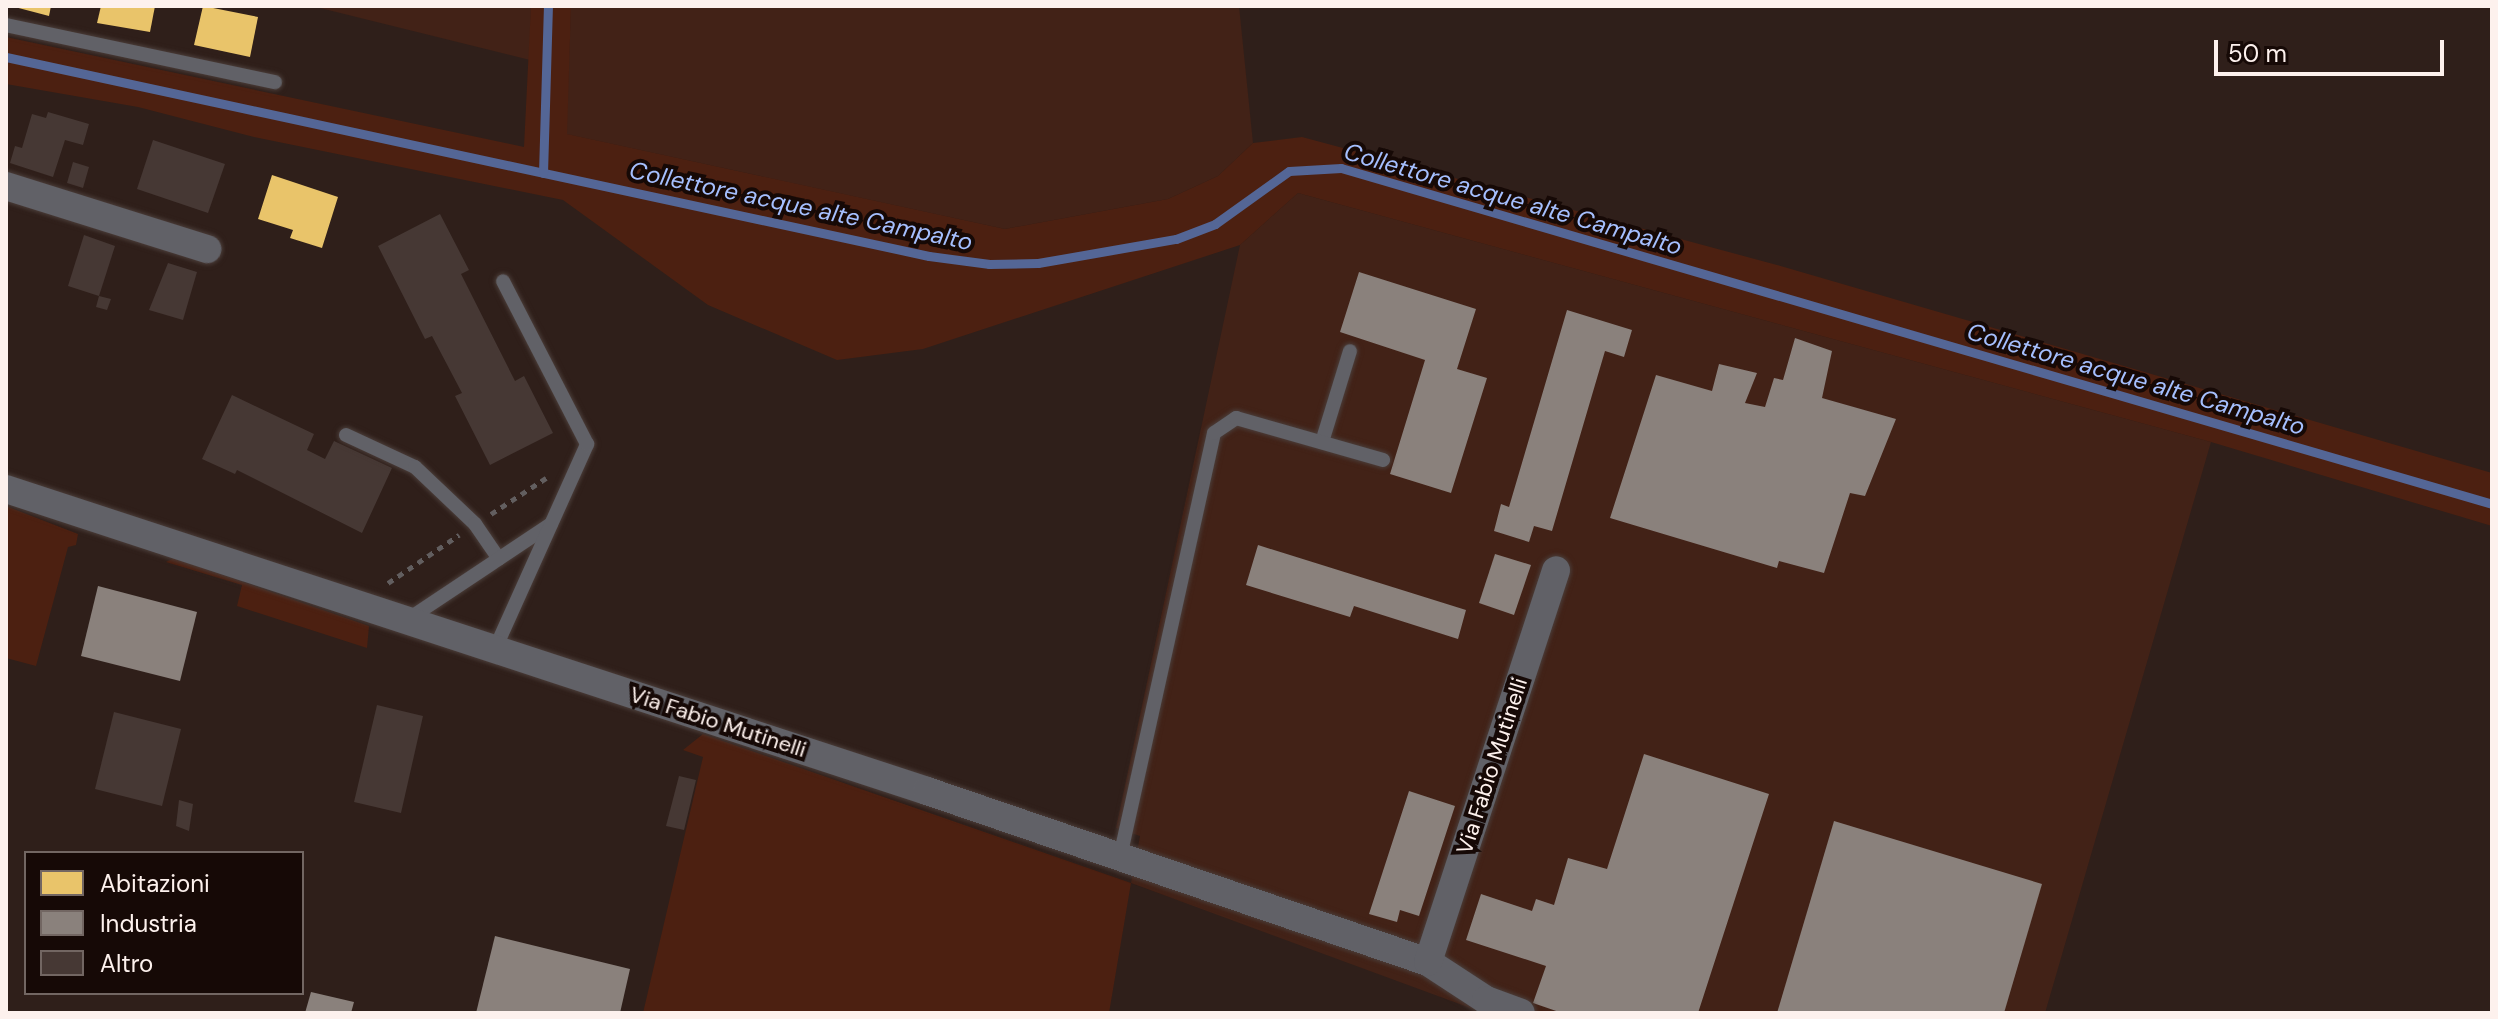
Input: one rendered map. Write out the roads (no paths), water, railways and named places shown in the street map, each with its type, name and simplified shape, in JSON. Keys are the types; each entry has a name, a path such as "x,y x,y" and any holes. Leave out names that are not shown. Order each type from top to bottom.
{"street":[{"path":"6,186 207,249"},
{"name":"Via Fabio Mutinelli","path":"6,489 495,649 1428,962 1486,1000 1521,1013"},
{"name":"Via Fabio Mutinelli","path":"1428,962 1556,570"}],"lane":[{"path":"6,25 275,82"},
{"path":"495,649 587,444 503,281"},
{"path":"1322,442 1350,351"},
{"path":"1120,857 1207,446 1223,424 1236,418 1383,460"},
{"path":"346,435 415,467 475,524 499,559"},
{"path":"407,620 551,524"}],"waterway":[{"path":"543,173 548,6"},
{"name":"Collettore acque alte Campalto","path":"6,57 929,256 989,264 1038,263 1176,239 1215,224 1289,171 1341,168 2492,504"}]}
